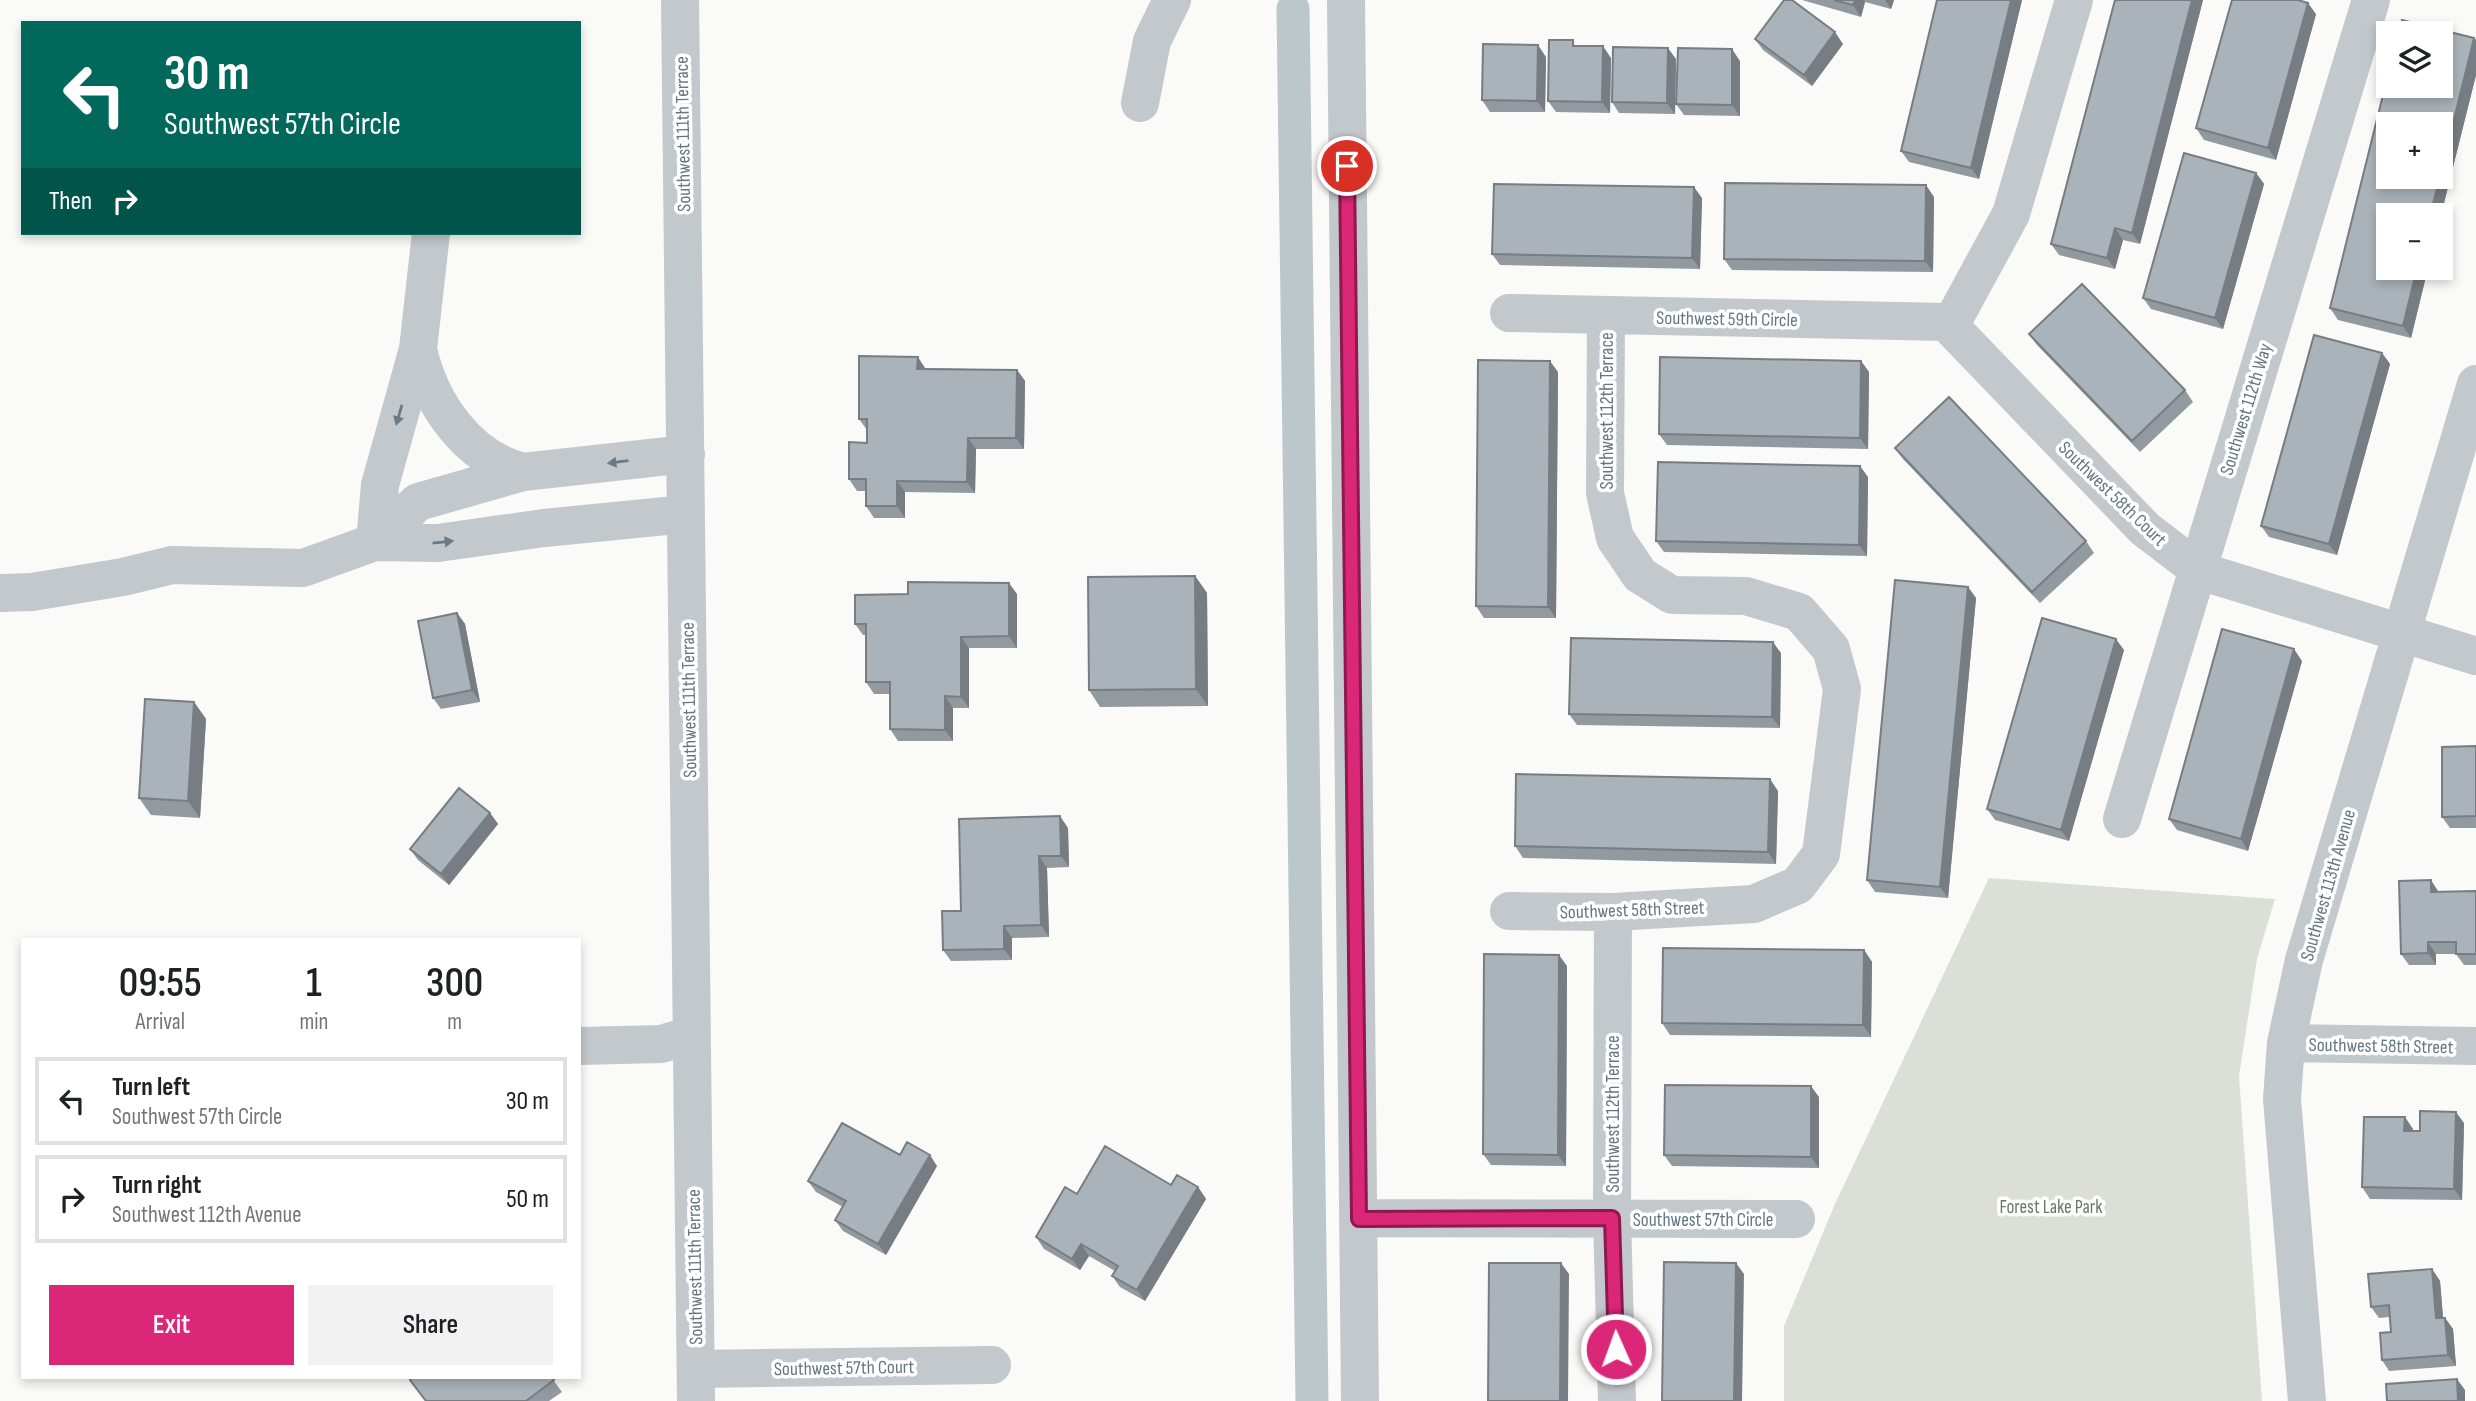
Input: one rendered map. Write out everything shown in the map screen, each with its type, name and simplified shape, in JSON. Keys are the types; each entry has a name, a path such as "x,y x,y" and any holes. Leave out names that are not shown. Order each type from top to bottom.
{"street":[{"name":"Southwest 111th Terrace","path":"680,0 696,1385"},
{"path":"1140,103 1152,41 1172,0"},
{"path":"1346,0 1360,1401"},
{"path":"1948,324 2011,214 2074,0"},
{"name":"Southwest 112th Way","path":"2122,818 2200,571 2217,499 2371,0"},
{"path":"375,542 380,485 418,349 430,235"},
{"name":"Southwest 59th Circle","path":"1509,313 1948,324"},
{"name":"Southwest 112th Terrace","path":"1606,315 1605,493 1615,538 1640,575 1672,595 1746,596 1799,612 1831,649 1842,689 1821,853 1798,885 1754,904"},
{"name":"Southwest 58th Court","path":"1948,324 2145,530 2200,571 2476,656"},
{"path":"418,349 423,370 445,414 475,449 502,466 523,472"},
{"name":"Southwest 113th Avenue","path":"2307,1401 2285,1162 2282,1099 2286,1044 2304,960 2476,384"},
{"path":"375,542 418,502 523,472 686,454"},
{"path":"0,593 32,592 123,577 172,565 303,568 375,542 438,543 544,528 687,514"},
{"name":"Southwest 58th Street","path":"1509,911 1613,912 1754,904"},
{"name":"Southwest 112th Terrace","path":"1613,912 1612,1218 1617,1401"},
{"path":"581,1046 661,1044 692,1035"},
{"name":"Southwest 58th Street","path":"2286,1044 2476,1046"},
{"name":"Southwest 57th Circle","path":"1359,1219 1796,1219"},
{"name":"Southwest 57th Court","path":"696,1385 992,1365"}],"green space":[{"name":"Forest Lake Park","path":"1989,878 2275,899 2257,959 2239,1076 2262,1401 1784,1401 1784,1326 1835,1204"}],"building":[{"path":"1784,0 1792,0 1835,32 1804,75 1755,39"},
{"path":"1834,0 1855,0 1853,5"},
{"path":"1937,0 2011,0 1971,168 1901,151"},
{"path":"2115,0 2192,0 2132,233 2115,228 2107,258 2051,244"},
{"path":"2232,0 2298,0 2308,3 2268,148 2196,128"},
{"path":"2453,33 2474,38 2453,123 2453,112 2379,112 2382,98 2453,98"},
{"path":"1549,40 1573,40 1573,46 1603,46 1602,102 1548,101"},
{"path":"1483,44 1538,45 1537,101 1482,100"},
{"path":"1613,47 1668,48 1667,103 1612,102"},
{"path":"1678,48 1732,49 1732,105 1676,104"},
{"path":"2376,123 2376,189 2437,189 2433,203 2376,203 2376,280 2414,280 2403,326 2330,308"},
{"path":"2184,153 2256,173 2215,318 2143,298"},
{"path":"1725,183 1926,185 1925,261 1724,259"},
{"path":"1494,184 1694,187 1692,258 1492,254"},
{"path":"2082,284 2185,390 2132,441 2029,334"},
{"path":"2314,335 2382,353 2329,544 2261,526"},
{"path":"859,356 918,357 917,369 1017,370 1016,438 968,438 967,482 897,481 897,506 866,506 866,479 849,479 849,442 867,443 867,419 859,419"},
{"path":"1660,357 1861,361 1860,438 1659,434"},
{"path":"1478,360 1550,361 1548,607 1476,606"},
{"path":"1949,397 2086,541 2032,592 1895,448"},
{"path":"1658,462 1860,466 1859,545 1656,541"},
{"path":"1195,576 1196,689 1089,690 1088,577"},
{"path":"1895,580 1968,587 1940,887 1867,880"},
{"path":"908,582 1009,583 1009,636 961,637 961,697 945,696 945,730 890,729 890,682 866,682 866,624 855,624 855,595 908,594"},
{"path":"457,613 472,690 433,698 418,621"},
{"path":"2042,618 2116,639 2061,830 1987,809"},
{"path":"2222,629 2294,649 2241,839 2169,819"},
{"path":"1571,638 1773,642 1772,717 1569,714"},
{"path":"145,699 194,702 188,801 139,798"},
{"path":"2476,746 2476,816 2442,817 2442,747"},
{"path":"1516,774 1770,779 1768,852 1515,846"},
{"path":"459,788 490,813 441,874 410,849"},
{"path":"1060,816 1061,856 1039,856 1041,925 1004,926 1004,949 943,950 942,911 961,911 959,819"},
{"path":"2431,880 2431,892 2476,891 2476,954 2456,954 2456,942 2428,942 2428,953 2401,954 2399,881"},
{"path":"1663,948 1864,950 1863,1025 1662,1023"},
{"path":"1484,954 1559,955 1558,1155 1483,1154"},
{"path":"1665,1085 1811,1086 1811,1157 1664,1155"},
{"path":"2420,1111 2456,1112 2454,1189 2362,1187 2364,1117 2405,1117 2404,1131 2420,1131"},
{"path":"842,1123 900,1155 907,1142 930,1155 878,1244 835,1220 846,1201 808,1181"},
{"path":"1105,1146 1171,1185 1177,1175 1198,1187 1137,1290 1112,1276 1118,1266 1081,1244 1072,1259 1036,1237 1065,1187 1077,1194"},
{"path":"1664,1262 1736,1263 1734,1401 1662,1401"},
{"path":"1489,1263 1561,1263 1560,1401 1488,1401"},
{"path":"2432,1269 2436,1318 2445,1318 2448,1355 2382,1360 2380,1333 2391,1332 2389,1305 2371,1307 2368,1274"},
{"path":"2457,1379 2458,1401 2387,1401 2386,1384"},
{"path":"410,1380 554,1380 526,1401 426,1401"}],"waterway":[{"path":"1293,9 1312,1401"}],"route":[{"path":"1347,166 1359,1219 1612,1218 1616,1349"}]}
